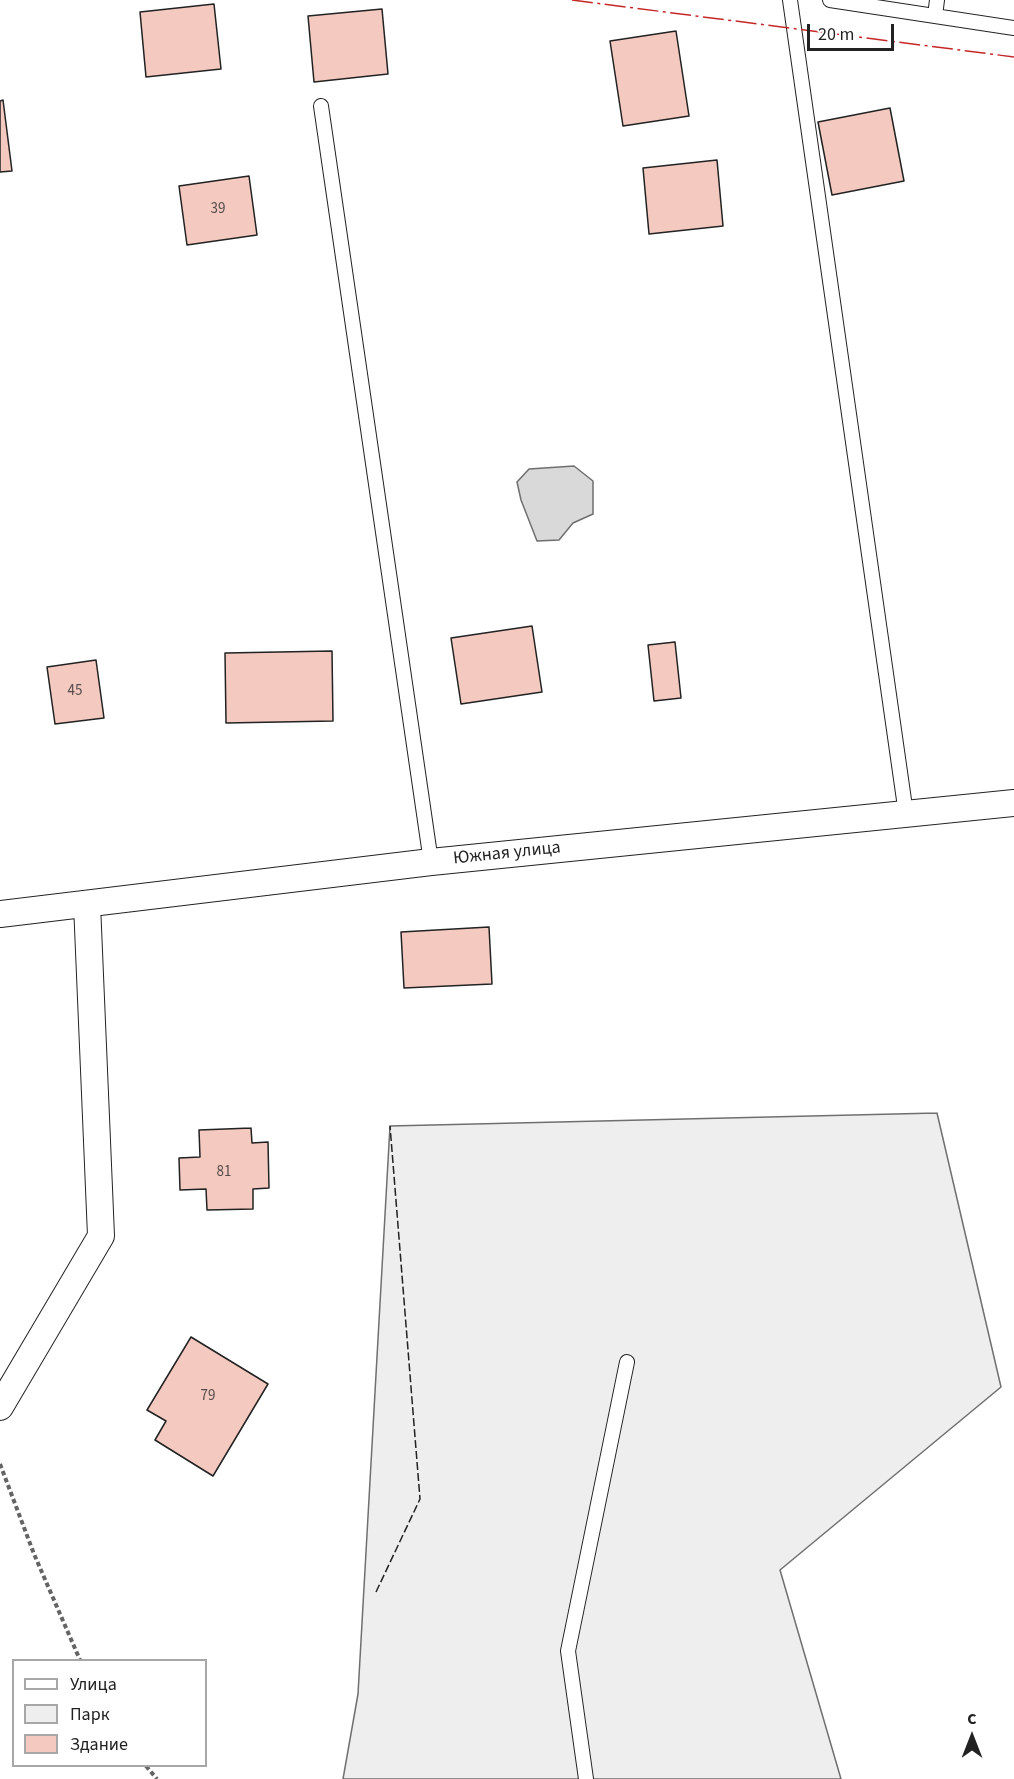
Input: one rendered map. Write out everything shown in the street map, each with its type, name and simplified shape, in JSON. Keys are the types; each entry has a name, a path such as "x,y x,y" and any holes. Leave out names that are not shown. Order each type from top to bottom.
{"street":[{"name":"Южная улица","path":"0,914 431,862 1014,803"},
{"path":"0,1407 100,1236 87,904"}],"lane":[{"path":"790,0 906,814"},
{"path":"830,0 1014,28"},
{"path":"935,16 938,0"},
{"path":"321,106 431,862"},
{"path":"586,1779 568,1651 627,1362"}],"path":[{"path":"0,1464 34,1554 80,1659"},
{"path":"147,1767 157,1779"}],"green space":[{"path":"937,1113 1001,1387 780,1570 841,1779 343,1779 358,1694 390,1126"}],"shaded area":[{"path":"574,466 593,481 593,514 573,523 559,540 537,541 521,500 517,482 529,469"}],"building":[{"path":"214,4 221,69 146,77 140,12"},
{"path":"382,9 388,74 314,82 308,16"},
{"path":"676,31 689,116 623,126 610,41"},
{"path":"3,100 12,171 0,172 0,101"},
{"path":"890,108 904,181 832,195 818,122"},
{"path":"717,160 723,226 649,234 643,168"},
{"path":"249,176 257,235 187,245 179,186"},
{"path":"532,626 542,692 461,704 451,638"},
{"path":"675,642 681,698 654,701 648,645"},
{"path":"332,651 333,721 226,723 225,653"},
{"path":"96,660 104,718 55,724 47,667"},
{"path":"489,927 492,984 404,988 401,932"},
{"path":"251,1128 252,1143 268,1142 269,1188 253,1189 253,1209 207,1210 206,1189 180,1190 179,1158 200,1157 199,1130"},
{"path":"191,1337 268,1384 213,1476 155,1440 166,1421 147,1410"}],"fence":[{"path":"376,1592 420,1499 390,1126"}],"power":[{"path":"572,0 1014,57"}]}
